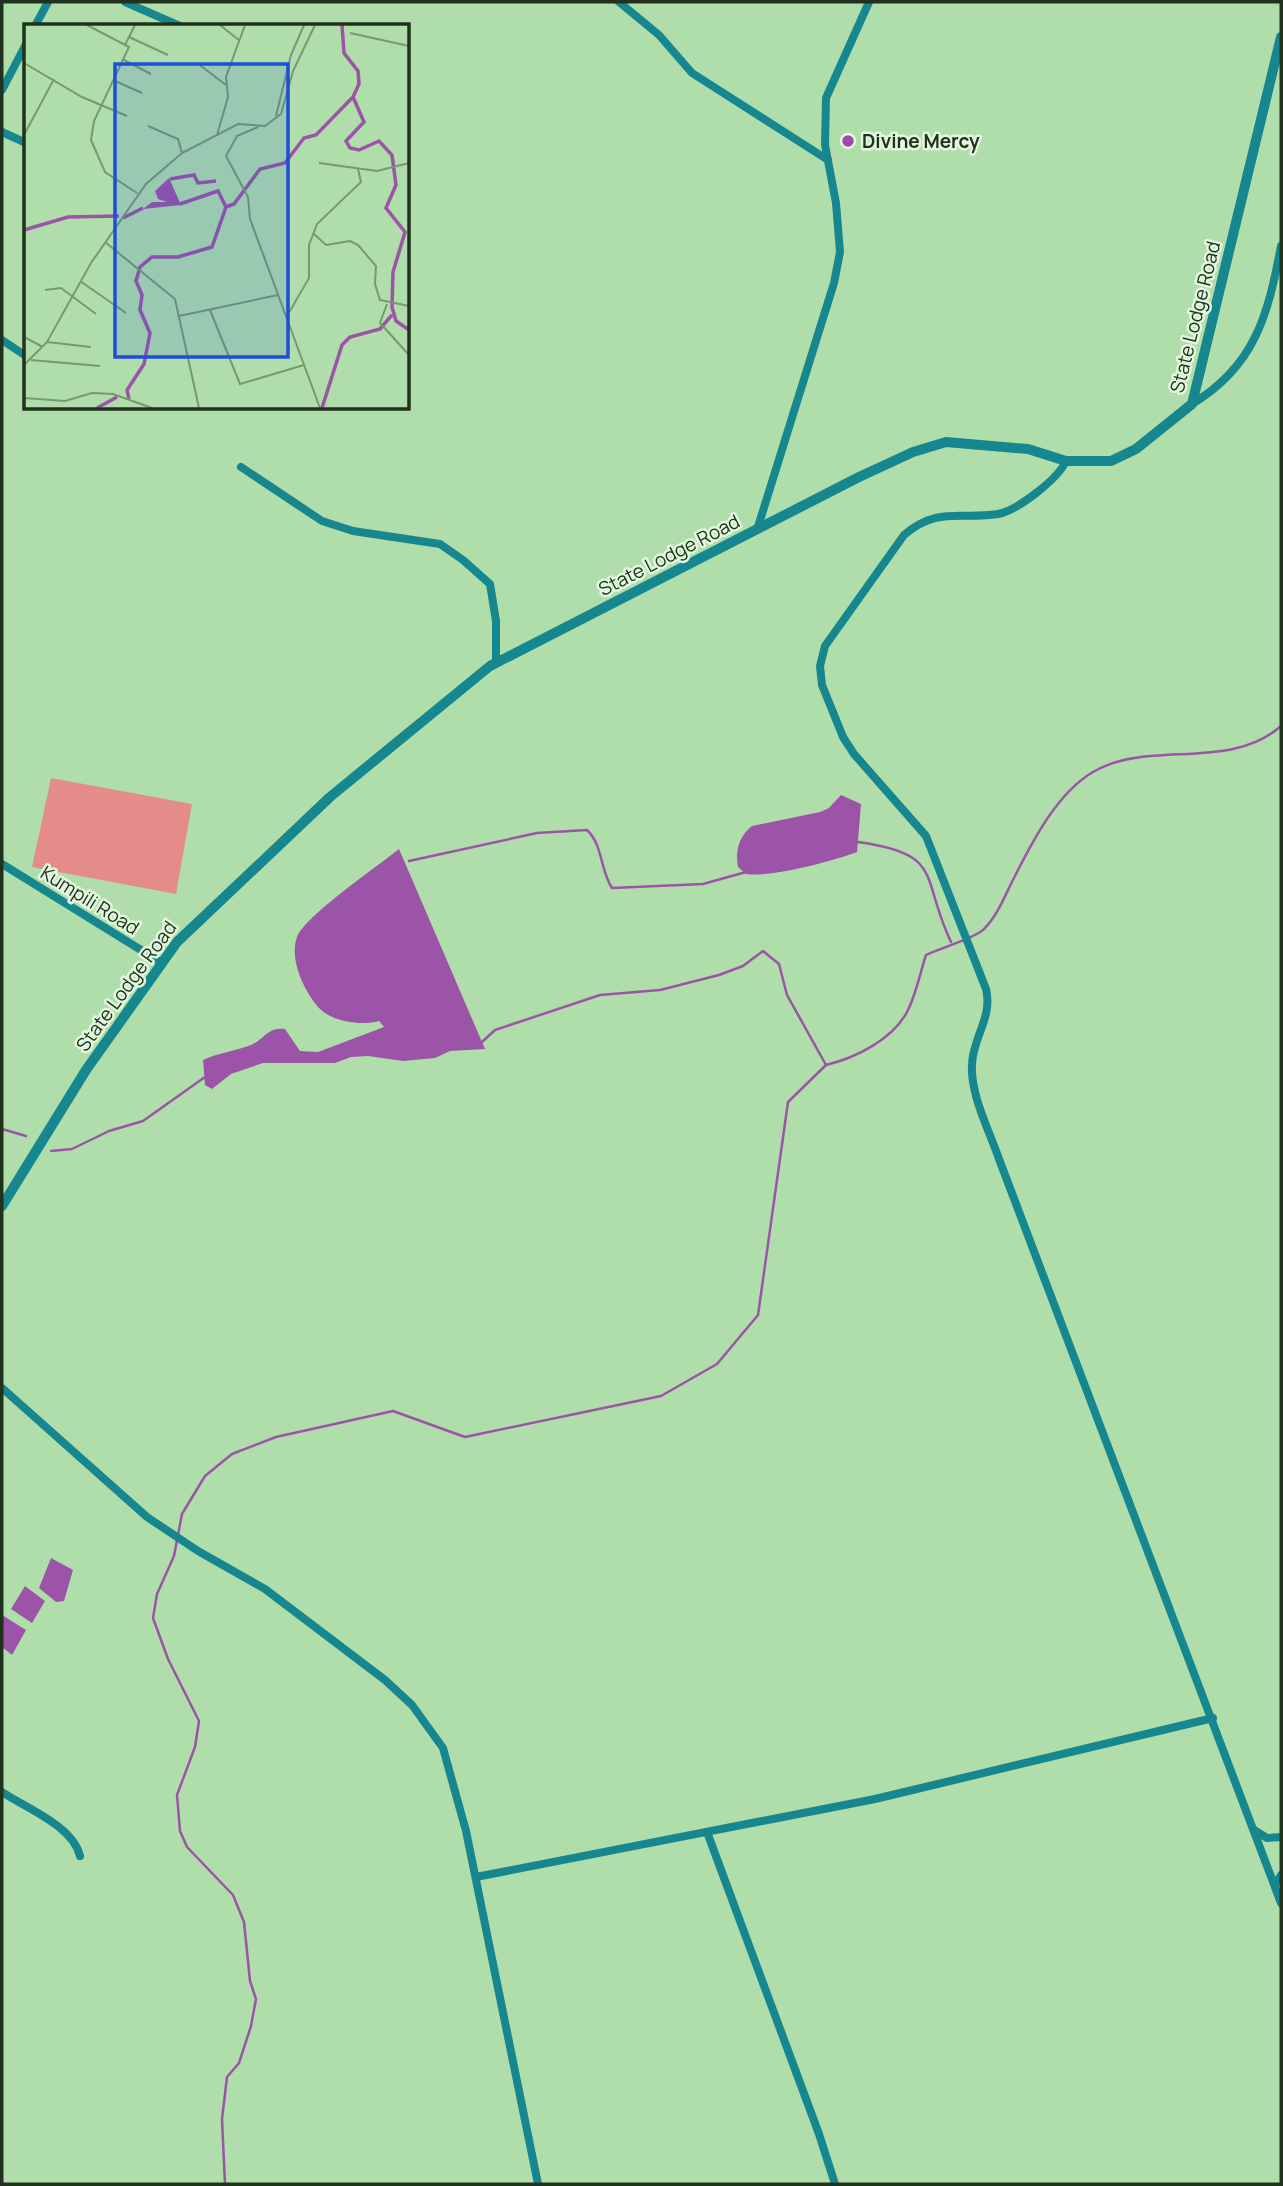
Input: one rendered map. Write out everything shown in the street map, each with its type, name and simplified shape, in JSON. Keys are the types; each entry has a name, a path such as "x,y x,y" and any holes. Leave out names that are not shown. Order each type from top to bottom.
{"street":[{"path":"36,24 48,2"},
{"path":"125,2 175,24"},
{"path":"619,2 659,35 692,73 828,160"},
{"path":"757,530 834,283 840,252 824,120 826,98 869,2"},
{"name":"State Lodge Road","path":"2,1206 86,1070 177,942 225,893 330,797 496,663 913,452 946,442 1028,449 1066,461 1111,461 1136,449 1192,404 1281,37"},
{"path":"2,90 24,48"},
{"path":"2,132 24,142"},
{"path":"1192,404 1215,390 1232,374 1255,341 1281,246"},
{"path":"2,340 24,355"},
{"path":"1066,461 1060,473 1050,483 1008,510 998,514 941,515 913,528 897,542 825,646 821,658 824,692 843,737 854,754 926,836 962,928 989,1001 972,1062 972,1079 999,1159 1281,1903"},
{"path":"241,467 322,521 353,531 440,544 463,560 490,584 496,621 496,663"},
{"name":"Kumpili Road","path":"2,864 162,963"},
{"path":"2,1388 86,1466 169,1531 326,1633 412,1705 443,1748 457,1791 476,1878 538,2184"},
{"path":"476,1878 876,1799 1213,1718"},
{"path":"2,1792 69,1835 78,1846 80,1856"},
{"path":"1254,1830 1267,1838 1281,1838"},
{"path":"707,1832 835,2184"},
{"path":"1275,1885 1281,1875"}],"shaded area":[{"path":"51,778 192,804 176,894 32,867"},
{"path":"841,795 861,804 857,852 770,874 746,874 738,867 739,844 752,826 820,812 829,808"},
{"path":"399,849 485,1049 450,1051 435,1058 403,1061 368,1056 351,1057 335,1063 263,1063 231,1074 212,1089 205,1085 203,1060 256,1043 274,1030 285,1029 300,1051 318,1052 384,1027 379,1021 355,1023 338,1019 318,1007 299,974 295,946 297,937 313,917"},
{"path":"51,1558 73,1570 64,1601 56,1602 39,1588"},
{"path":"25,1586 45,1601 32,1623 11,1609"},
{"path":"2,1615 26,1630 12,1655 2,1647"}],"waterway":[{"path":"482,1042 495,1030 600,995 660,990 719,975 743,966 763,951 779,964 787,995 826,1065 849,1058 882,1039 900,1022 913,998 926,955 974,936 989,923 1047,819 1080,781 1115,762 1139,757 1237,748 1260,740 1281,726"},
{"path":"409,861 537,833 587,830 596,843 612,888 703,884 746,872"},
{"path":"858,842 886,847 917,862 931,885 951,942"},
{"path":"225,2184 222,2119 227,2077 239,2063 256,1999 250,1981 244,1922 233,1895 187,1847 180,1831 177,1795 195,1747 199,1721 168,1659 153,1618 157,1594 174,1556 182,1514 205,1476 232,1454 276,1437 393,1411 465,1437 661,1396 717,1364 758,1315 788,1102 826,1065"},
{"path":"51,1151 72,1149 109,1131 143,1121 205,1077"},
{"path":"2,1129 26,1136"}],"place":[{"name":"Divine Mercy","path":"848,141"}]}
